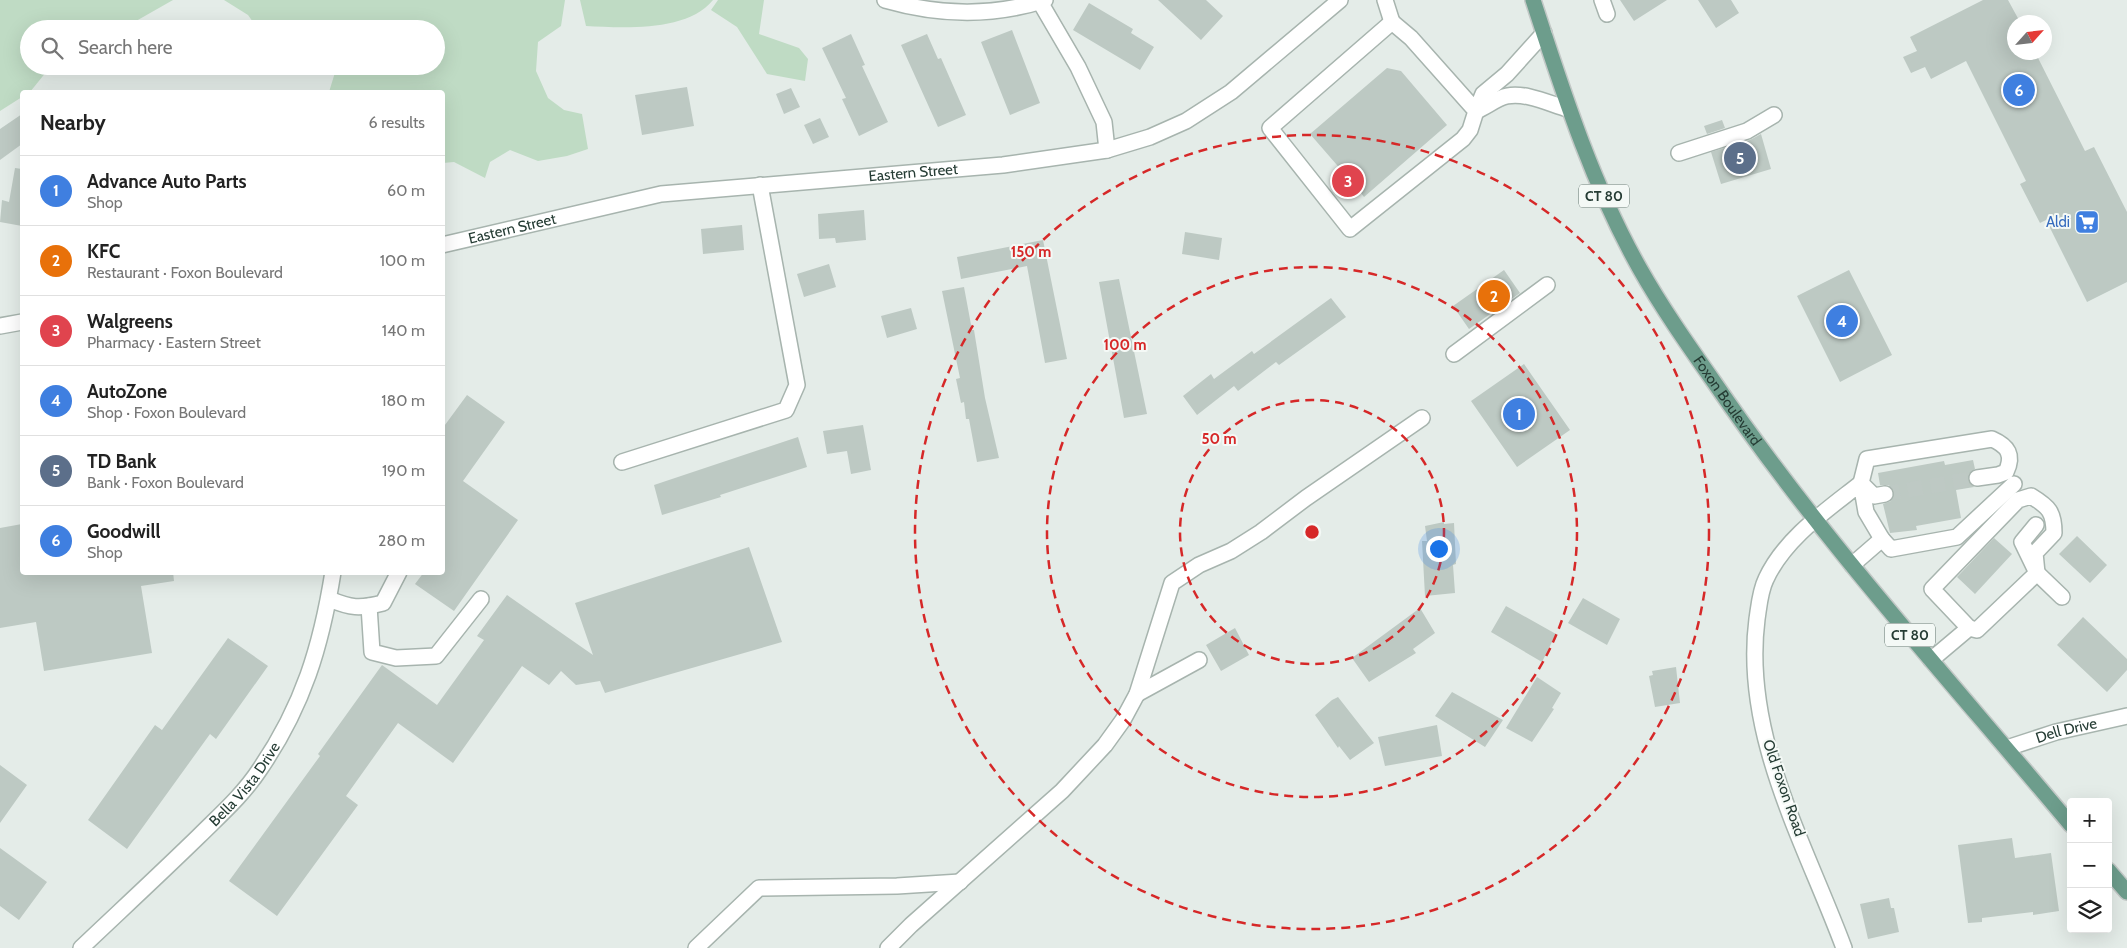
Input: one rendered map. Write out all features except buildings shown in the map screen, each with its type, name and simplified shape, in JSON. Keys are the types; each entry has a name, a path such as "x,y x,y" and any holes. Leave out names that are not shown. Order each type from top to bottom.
{"main road":[{"name":"Foxon Boulevard","path":"1533,0 1568,109 1589,163 1639,267 1666,312 1754,442 1814,520 2007,748"},
{"name":"CT 80","path":"2007,748 2067,820"},
{"path":"2112,875 2127,892"}],"street":[{"path":"885,0 916,9 986,13 1043,1 1104,122 1107,150"},
{"name":"Eastern Street","path":"445,244 662,194 1003,165 1107,150 1150,137 1177,125 1216,102 1231,92 1340,0"},
{"path":"1385,0 1392,22 1411,38 1476,110"},
{"path":"1392,22 1270,128 1350,229 1463,139 1470,130 1483,94 1507,74 1544,33"},
{"path":"1476,110 1506,96 1520,95 1568,109"},
{"path":"1679,153 1747,131 1774,115"},
{"path":"622,462 786,410 797,384 760,185"},
{"path":"1454,354 1547,285"},
{"path":"0,326 20,322"},
{"path":"888,948 911,925 1062,791 1105,745 1123,720 1137,694 1172,583 1199,565 1231,551 1261,532 1306,498 1422,418"},
{"path":"1976,478 1998,476 2006,472 2010,463 2009,453 2003,444 1992,439 1867,459 1861,483 1866,512 1890,550 1957,537 2014,484"},
{"path":"1861,483 1874,496 1885,494"},
{"name":"Old Foxon Road","path":"1844,948 1771,759 1760,709 1755,637 1760,598 1766,579 1781,555 1814,520 1861,483"},
{"path":"2031,496 2045,504 2054,517 2054,532 2035,553 2037,573 1977,630 1968,628 1932,589 2018,500 2031,496"},
{"path":"2036,525 2022,542 2037,573 2062,597"},
{"path":"1852,565 1882,539"},
{"name":"Bella Vista Drive","path":"81,948 238,798 260,770 302,694 321,637 333,575"},
{"path":"329,599 349,607 362,608 383,603 397,575"},
{"path":"369,606 372,652 396,658 436,656 481,599"},
{"path":"1931,660 1968,628"},
{"path":"1137,694 1199,660"},
{"name":"Dell Drive","path":"2007,748 2056,732 2127,716"},
{"path":"696,948 759,888 897,886 960,882"}],"green space":[{"path":"0,0 173,0 138,20 20,20 20,75 44,75 32,90 20,90 20,98 0,111"},
{"path":"224,0 565,0 561,26 538,42 536,71 548,98 564,110 582,114 588,149 567,156 538,161 510,150 490,162 485,178 454,162 445,163 445,90 330,90 334,75 445,75 445,20 252,20 248,15"},
{"path":"580,0 713,0 702,10 688,18 671,23 654,26 618,27 586,26"},
{"path":"718,0 764,0 759,34 799,48 808,59 805,81 767,74 737,27 711,10"}],"tunnel":[{"path":"1885,494 1977,478"}],"place":[{"name":"Goodwill","path":"2019,90"},
{"name":"TD Bank","path":"1740,158"},
{"name":"Walgreens","path":"1348,181"},
{"name":"Aldi","path":"2087,222"},
{"name":"KFC","path":"1494,296"},
{"name":"AutoZone","path":"1842,321"},
{"name":"Advance Auto Parts","path":"1519,414"}]}
